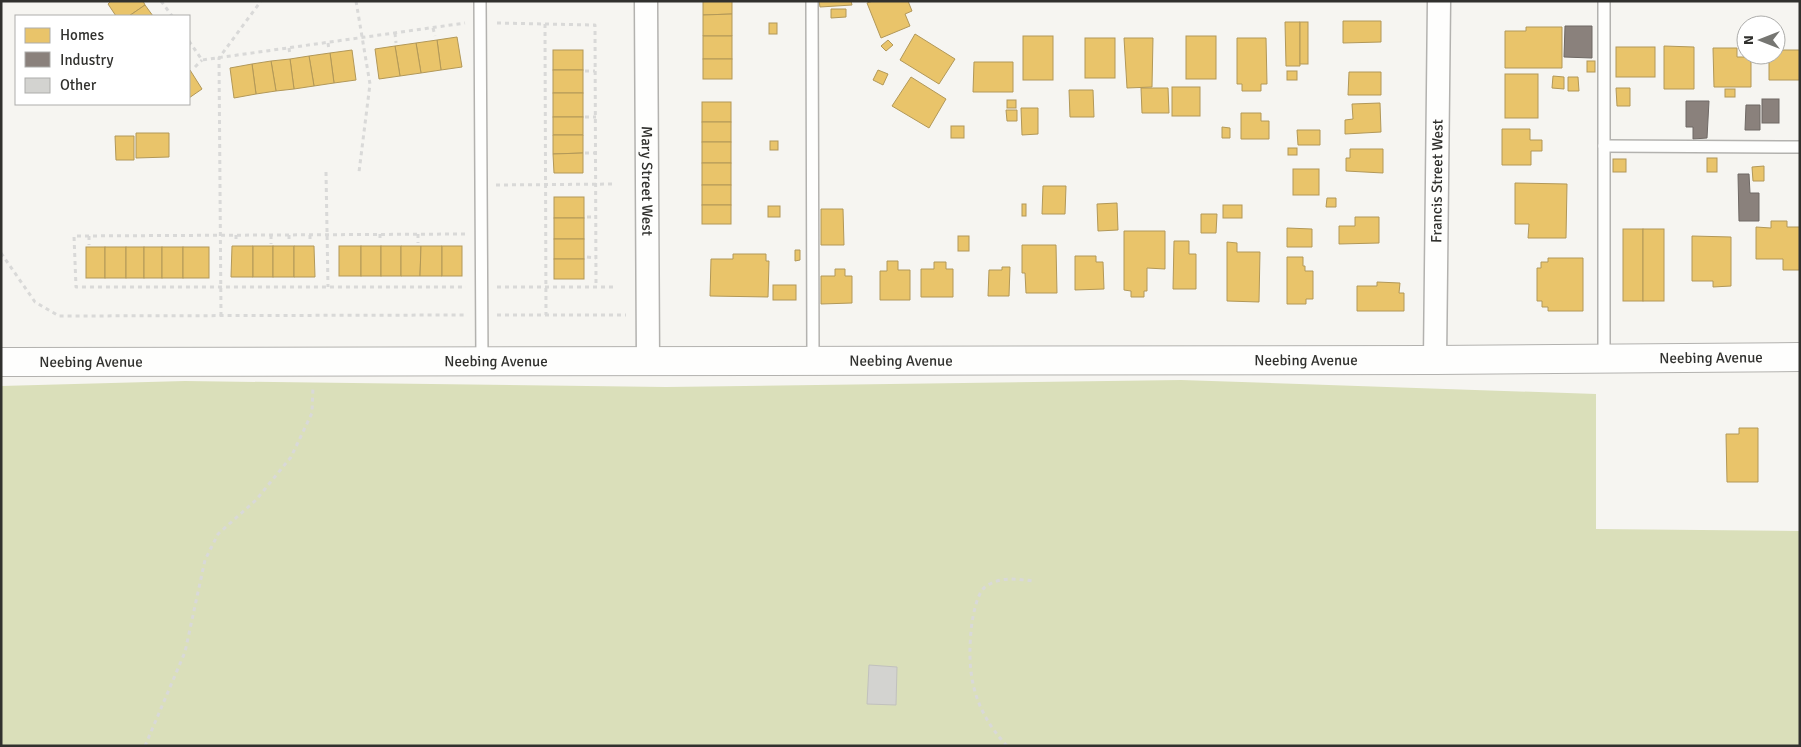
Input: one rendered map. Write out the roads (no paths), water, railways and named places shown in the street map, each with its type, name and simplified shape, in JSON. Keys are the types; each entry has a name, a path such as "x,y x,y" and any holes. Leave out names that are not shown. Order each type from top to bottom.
{"main road":[{"name":"Neebing Avenue","path":"1,362 313,360 648,362 1435,360 1800,357"}],"street":[{"name":"Mary Street West","path":"646,1 648,362"},
{"name":"Francis Street West","path":"1435,360 1439,1"}],"lane":[{"path":"480,1 482,361"},
{"path":"812,1 813,361"},
{"path":"1604,1 1604,358"},
{"path":"1604,146 1800,147"}]}
